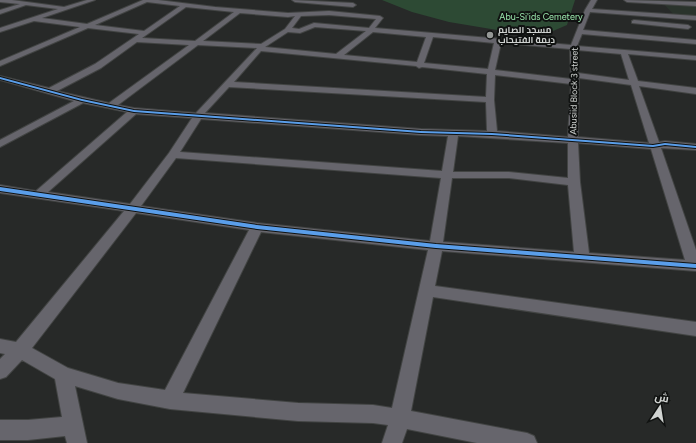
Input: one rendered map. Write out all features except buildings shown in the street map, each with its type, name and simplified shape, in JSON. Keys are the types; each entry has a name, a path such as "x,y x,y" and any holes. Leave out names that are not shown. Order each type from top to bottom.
{"street":[{"path":"0,0 66,9"},
{"path":"0,30 92,0"},
{"path":"0,64 146,0 184,6 239,11 345,14 380,18 370,31 337,57"},
{"path":"295,0 353,5"},
{"path":"0,371 20,350 132,210 173,154 198,116 261,48 287,30 304,14 307,8 305,0"},
{"path":"345,14 357,0"},
{"name":"Abusiid Block 3 street","path":"582,257 574,182 573,140 575,78 573,48 594,0"},
{"path":"627,0 696,4"},
{"path":"194,7 206,2"},
{"path":"658,2 663,7"},
{"path":"0,12 27,4"},
{"path":"50,91 98,66 184,6"},
{"path":"110,107 239,11"},
{"path":"668,11 673,16"},
{"path":"304,14 314,18 308,23 314,25 696,58"},
{"path":"588,16 673,16 696,18"},
{"path":"683,17 695,38"},
{"path":"33,19 144,33"},
{"path":"625,22 688,27"},
{"path":"287,30 300,31 314,25"},
{"path":"580,32 695,38"},
{"path":"419,66 430,36"},
{"path":"134,40 261,48 419,66 633,82 696,90"},
{"path":"492,134 490,100 491,71 498,42"},
{"path":"0,190 39,194 132,210 257,227 436,246 695,265 653,146 624,52"},
{"path":"0,78 110,107 134,111 653,146 665,144 696,147"},
{"path":"227,84 490,100"},
{"path":"0,144 82,100"},
{"path":"39,194 134,111"},
{"path":"392,443 400,418 436,246 453,133"},
{"path":"173,154 446,175 509,175 574,182"},
{"path":"170,400 257,227"},
{"path":"426,290 696,329"},
{"path":"0,346 20,350 63,374 118,391 170,400 298,412 373,414 527,443"},
{"path":"0,430 28,430 75,434 63,374"}],"shaded area":[{"path":"663,3 696,5 696,16 674,15"}],"green space":[{"name":"Abu-Si'ids Cemetery","path":"382,0 575,0 567,25 546,34 497,30 449,22 412,12"}],"cycle path":[{"path":"0,78 82,100 134,111 421,132 492,134 653,146 665,144 696,147"},
{"path":"0,189 257,227 436,246 696,266"}],"place":[{"name":"مسجد الصايم ديمة الفتيحاب","path":"490,35"}]}
